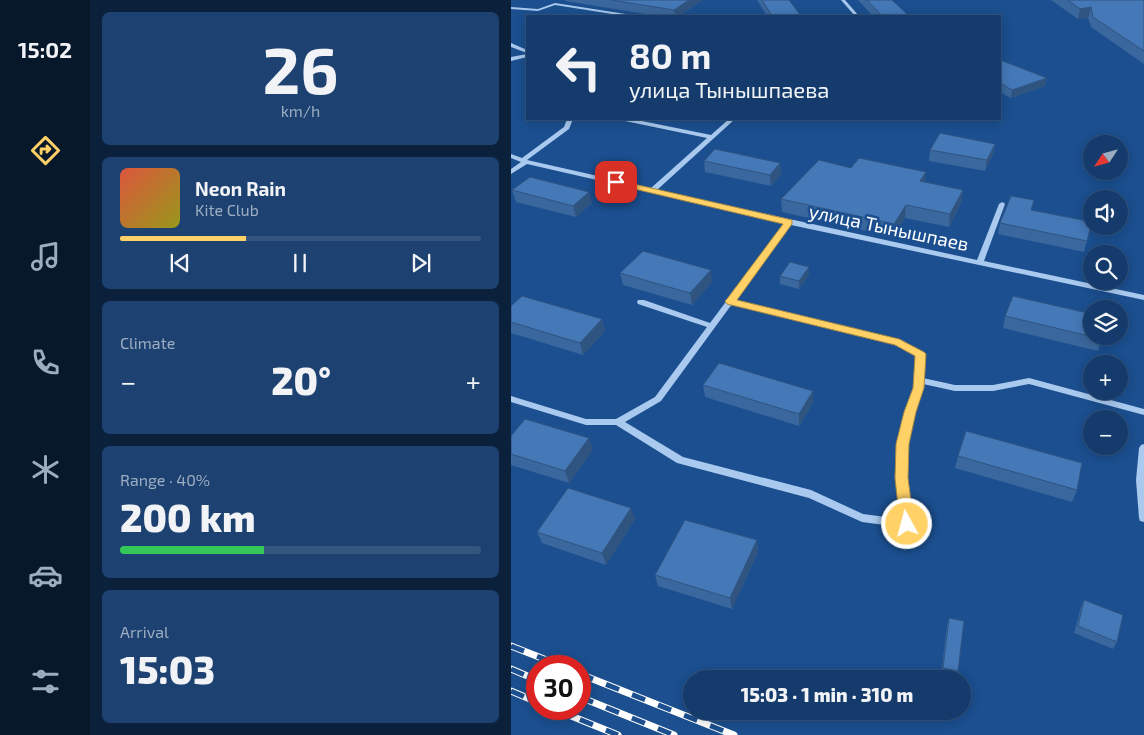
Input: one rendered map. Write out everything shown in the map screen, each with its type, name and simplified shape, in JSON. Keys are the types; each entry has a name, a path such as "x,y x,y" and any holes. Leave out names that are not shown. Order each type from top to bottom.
{"street":[{"path":"511,8 537,10 561,0"},
{"path":"843,0 856,15"},
{"path":"555,4 626,15"},
{"path":"511,45 526,53"},
{"path":"511,59 526,54"},
{"path":"511,172 567,128 570,120"},
{"path":"630,120 711,137"},
{"path":"652,191 731,120"},
{"name":"улица Тынышпаев","path":"511,156 525,161 789,222 1144,298"},
{"path":"979,262 1002,204"},
{"path":"511,399 586,422 618,422 658,399 789,222"},
{"path":"618,422 680,460 811,494 863,518 907,524 901,478 902,444 918,388 921,354 899,342 730,301"},
{"path":"641,302 712,326"},
{"path":"919,380 955,388 993,388 1029,380 1144,412"},
{"path":"1144,448 1141,480 1144,518"}],"building":[{"path":"611,0 689,0 674,10"},
{"path":"762,0 789,0 800,15 771,15"},
{"path":"867,0 892,0 908,15 881,15"},
{"path":"1068,0 1144,0 1144,51 1093,17 1091,7 1080,9"},
{"path":"1001,60 1047,78 1012,90 1001,84"},
{"path":"940,133 995,144 987,160 930,150"},
{"path":"715,149 780,163 770,175 704,161"},
{"path":"859,158 926,172 920,181 963,190 950,214 906,205 894,224 781,199 819,160 851,168"},
{"path":"530,177 589,192 573,206 512,190"},
{"path":"1011,196 1034,200 1031,210 1083,220 1083,235 1089,235 1087,241 1000,223"},
{"path":"643,251 711,270 690,293 620,273"},
{"path":"790,262 809,267 799,281 780,276"},
{"path":"522,296 602,319 580,343 511,322 511,306"},
{"path":"1013,296 1083,312 1083,334 1005,316"},
{"path":"719,363 813,391 799,414 703,385"},
{"path":"525,419 589,438 565,471 511,454 511,436"},
{"path":"966,431 1082,463 1077,490 958,456"},
{"path":"568,488 631,508 602,553 537,532"},
{"path":"685,520 757,540 730,598 655,575"},
{"path":"1084,600 1123,615 1117,642 1078,626"},
{"path":"949,618 964,621 958,670 943,668"}],"railway":[{"path":"511,646 534,655"},
{"path":"511,669 526,675"},
{"path":"591,678 734,735"},
{"path":"511,691 526,697"},
{"path":"591,701 674,735"},
{"path":"581,720 618,735"}],"route":[{"path":"616,182 789,222 730,301 899,342 921,354 918,388 902,444 901,478 907,524"}]}
